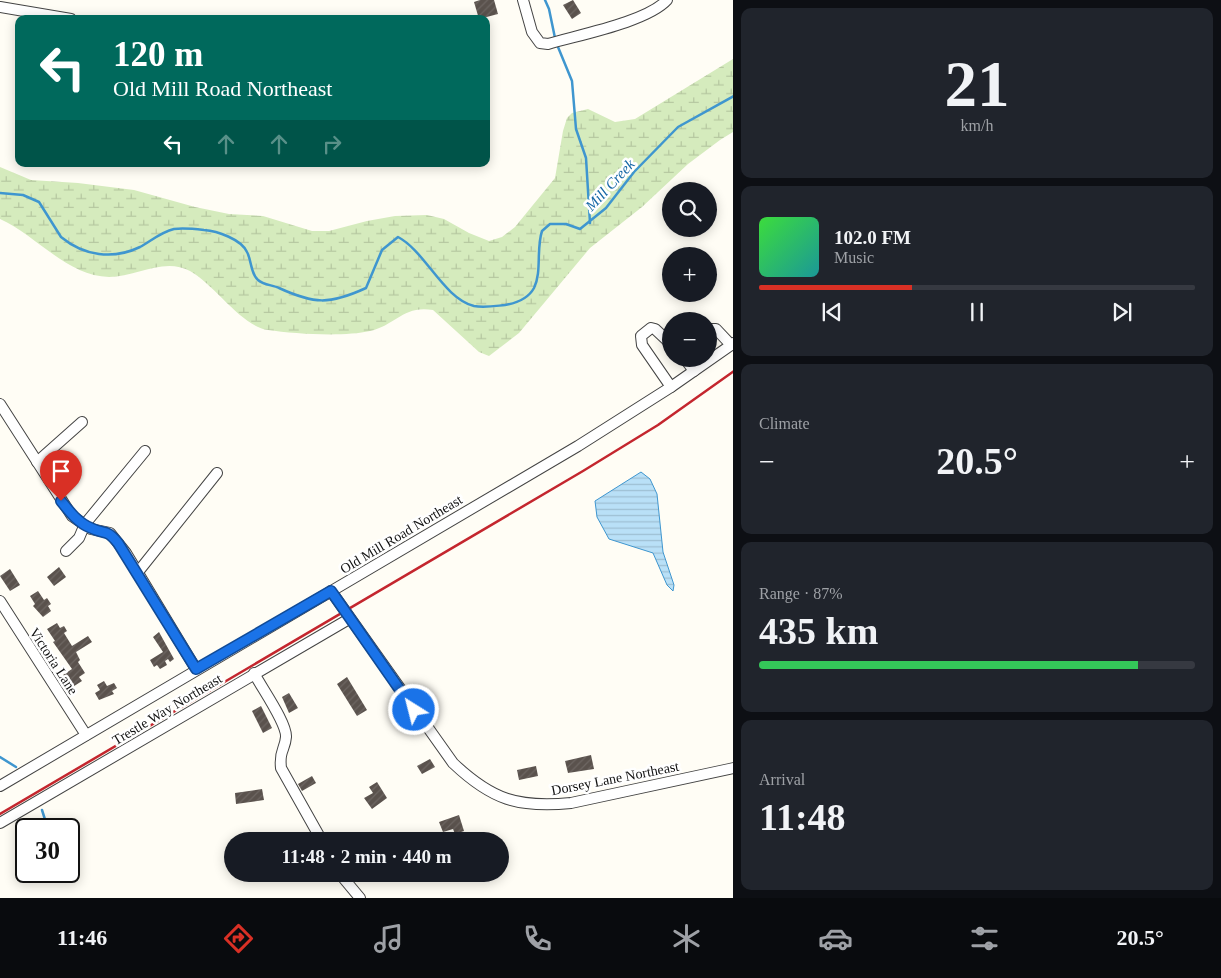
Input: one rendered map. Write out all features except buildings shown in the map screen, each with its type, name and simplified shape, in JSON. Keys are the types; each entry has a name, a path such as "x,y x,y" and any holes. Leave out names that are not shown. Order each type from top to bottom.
{"street":[{"path":"523,0 532,32 540,43 548,44 634,19 661,6 667,0"},
{"path":"0,8 45,15"},
{"path":"662,336 651,328 641,336 642,345 671,387"},
{"path":"717,330 732,344"},
{"name":"Old Mill Road Northeast","path":"0,786 578,446 671,387 732,344"},
{"path":"691,367 694,371"},
{"path":"0,404 72,516 91,528 110,533 138,572 196,669"},
{"path":"37,462 82,422"},
{"path":"66,551 79,538 85,524 145,451"},
{"path":"138,572 216,473"},
{"name":"Dorsey Lane Northeast","path":"331,591 349,619 453,763 475,784 496,796 519,803 546,806 571,803 733,768"},
{"name":"Victoria Lane","path":"0,601 86,735"},
{"name":"Trestle Way Northeast","path":"0,823 349,619"},
{"path":"254,673 281,721 286,737 279,754 281,768 317,832"},
{"path":"347,882 360,898"}],"green space":[{"path":"733,59 733,132 688,164 669,182 662,182 662,188 642,207 590,248 519,333 489,356 479,352 433,310 414,310 379,328 359,333 319,334 268,330 248,321 190,271 170,266 119,276 94,275 79,270 0,219 0,167 31,180 78,183 134,190 195,207 229,214 263,216 312,231 329,231 395,216 427,215 444,219 469,233 489,241 502,237 515,227 555,178 563,131 567,118 572,113 588,109 615,122 635,119"}],"water":[{"path":"641,472 650,479 657,494 663,552 674,585 673,591 667,585 653,553 609,539 597,517 595,501"}],"waterway":[{"path":"545,0 549,9 555,38"},
{"path":"558,47 572,81 576,129 586,158 590,223"},
{"name":"Mill Creek","path":"0,193 23,195 39,202 61,237 79,248 99,254 120,254 130,251 174,229 200,230 222,234 244,247 249,256 255,277 260,282 312,300 331,300 366,288 382,250 398,237 408,244 444,285 463,302 478,307 490,307 514,303 529,295 534,288 538,275 539,245 542,231 550,224 566,224 580,229 606,208 634,172 678,127 733,97"},
{"path":"0,757 16,767"},
{"path":"42,810 45,818"}],"railway":[{"path":"0,814 583,471 658,425 733,372"}],"route":[{"path":"61,501 72,516 91,528 110,533 126,553 196,669 331,591 414,710"}]}
